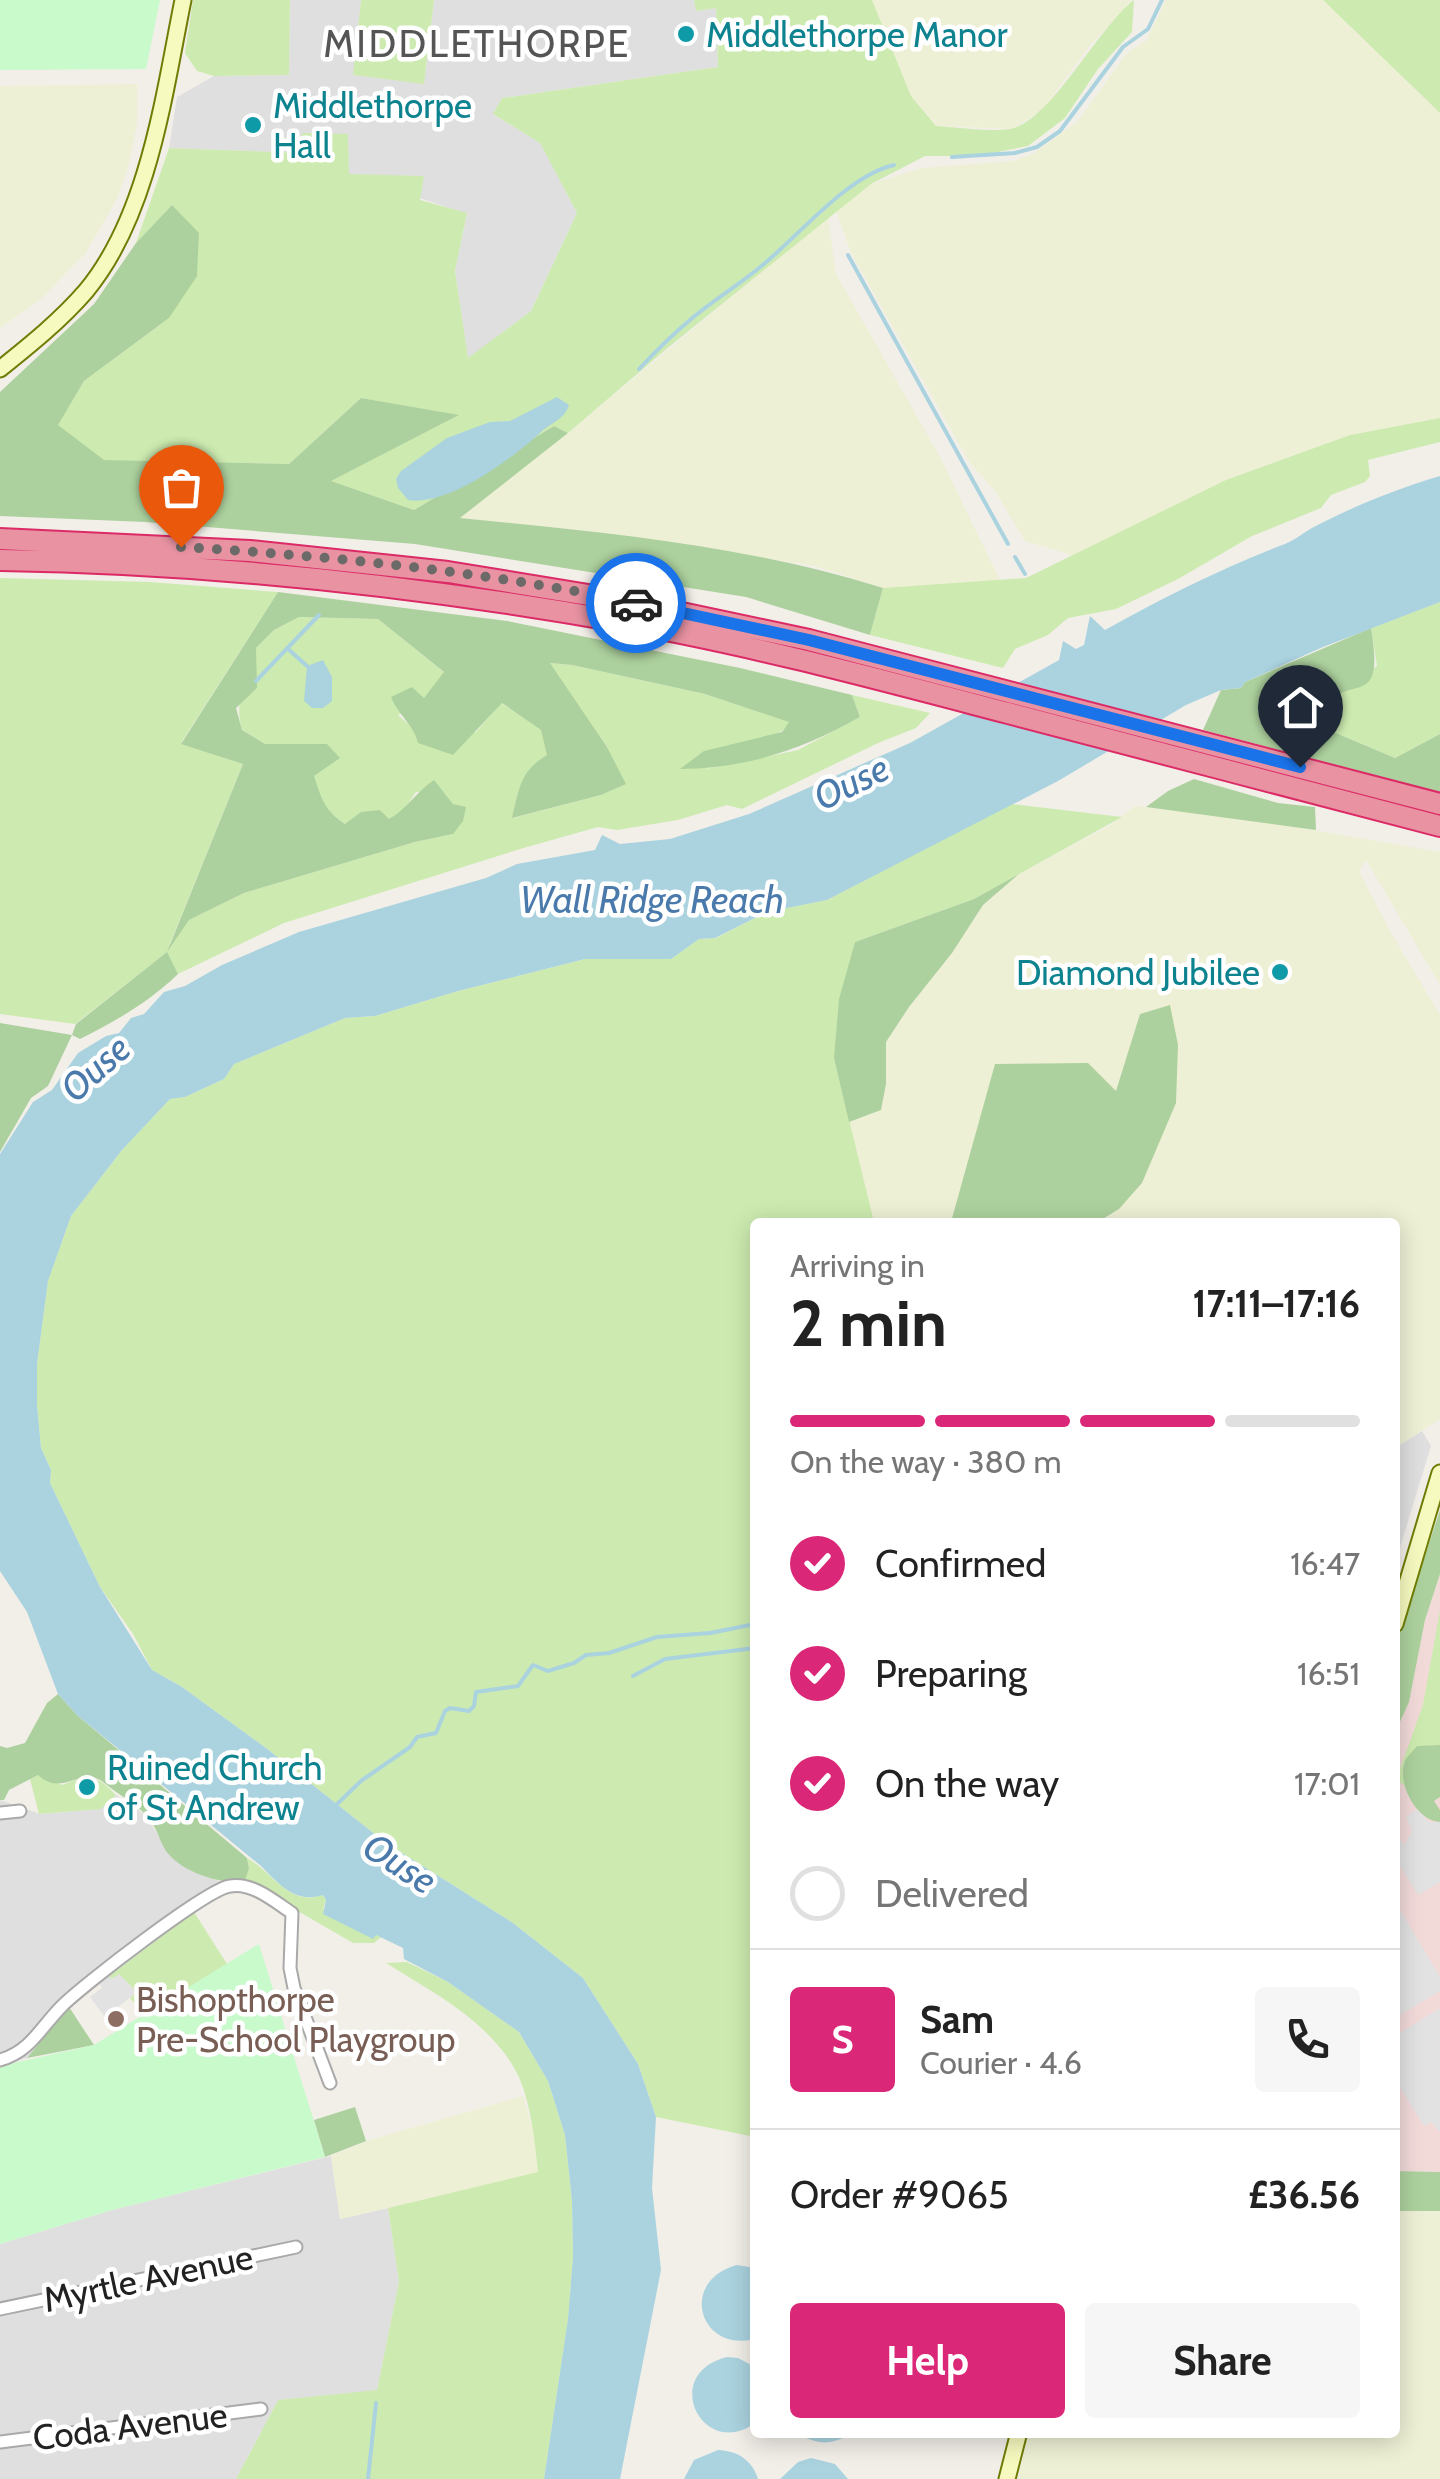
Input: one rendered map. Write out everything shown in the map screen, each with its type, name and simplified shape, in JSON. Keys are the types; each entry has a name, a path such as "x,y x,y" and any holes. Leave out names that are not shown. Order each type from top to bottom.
{"highway":[{"path":"0,540 250,551 448,572 625,601 1298,778 1440,826"},
{"path":"0,560 252,572 447,592 806,650"},
{"path":"1298,778 1440,804"}],"street":[{"path":"0,369 87,290 115,246 142,182 183,0"},
{"path":"1400,1607 1440,1474"},
{"path":"0,1814 20,1811"},
{"path":"0,2060 25,2050 64,2004 168,1923 228,1886 243,1886 258,1891 292,1914 290,1968 294,1988 330,2084"},
{"name":"Myrtle Avenue","path":"0,2309 296,2247"},
{"name":"Coda Avenue","path":"0,2442 261,2410"},
{"path":"1007,2479 1017,2438"}],"shaded area":[{"path":"290,0 361,0 354,75 424,83 434,0 694,0 696,11 716,8 718,67 502,98 494,115 540,142 577,213 531,311 468,359 455,271 467,214 349,174 347,134 301,153 169,148 177,97 214,76 289,75"},
{"path":"1422,1431 1431,1446 1400,1548 1400,1445"},
{"path":"1440,1574 1440,2172 1400,2171 1400,1722 1409,1702 1425,1620"},
{"path":"116,1795 147,1816 169,1855 224,1883 194,1912 69,2007 27,2058 0,2066 0,1800 40,1814 101,1809"},
{"path":"1417,1809 1429,1822 1440,1822 1440,1882 1418,1895 1400,1866 1400,1839 1404,1845 1412,1831 1406,1817"},
{"path":"1400,1909 1440,1977 1440,1991 1400,2015"},
{"path":"119,1974 137,1992 105,2017 90,1997 109,1976 112,1979"},
{"path":"1440,2008 1440,2132 1431,2122 1424,2126 1400,2088 1400,2033"},
{"path":"331,2156 340,2219 388,2208 399,2282 377,2391 278,2400 236,2479 0,2479 0,2244 112,2210"}],"green space":[{"path":"0,0 160,0 146,69 0,70"},
{"path":"193,0 290,0 289,75 214,76 197,71 185,53"},
{"path":"361,0 434,0 424,84 353,75"},
{"path":"694,0 872,0 911,96 936,126 998,130 1014,128 1044,107 1134,0 1132,32 1098,69 1065,118 1028,146 977,156 925,156 871,184 568,433 554,426 414,510 330,481 457,416 361,398 289,464 104,461 57,425 84,381 169,318 172,205 136,243 169,148 301,153 302,133 348,134 349,174 424,176 420,200 467,213 455,271 468,358 531,311 577,213 540,143 493,114 502,98 718,67 716,8 696,11"},
{"path":"872,0 1132,0 1089,47 1042,110 1013,129 937,126 911,96"},
{"path":"1166,0 1323,0 1440,113 1440,418 1350,435 1226,480 1075,556 1025,541 995,491 970,463 851,253 836,211 871,184 922,168 1013,161 1033,154 1077,122 1126,54 1147,40"},
{"path":"1323,0 1440,0 1440,113"},
{"path":"137,84 137,125 116,201 85,254 41,299 0,328 0,86"},
{"path":"172,205 199,233 197,276 169,318 84,381 58,425 104,460 289,464 361,398 459,415 331,481 414,510 554,426 568,433 460,518 674,542 832,573 883,588 870,635 746,597 415,544 145,522 0,516 0,392 94,304 136,243"},
{"path":"828,217 836,274 940,457 1000,580 883,588 814,566 608,533 459,518 568,433"},
{"path":"1440,418 1440,442 1368,460 1370,476 1365,482 1331,495 1321,508 1252,536 1116,609 1068,618 1048,635 1015,649 1003,668 870,635 883,588 1026,578 1226,480 1350,435"},
{"path":"0,578 150,582 278,592 181,743 243,764 169,946 189,920 244,893 453,834 453,805 446,795 416,792 403,811 388,820 380,810 345,824 324,804 315,784 316,768 327,744 265,744 242,730 239,706 256,648 274,630 299,617 378,619 445,673 424,698 398,715 415,730 476,732 501,703 542,730 548,756 533,767 523,782 513,818 601,795 625,784 607,747 549,663 705,694 790,722 782,731 706,769 798,750 860,717 852,695 930,713 916,728 742,809 727,805 678,820 617,830 598,827 520,849 284,923 178,974 166,953 75,1024 0,1014"},
{"path":"278,592 507,621 740,668 852,695 860,717 773,755 728,765 680,769 704,751 782,732 789,722 705,694 550,663 607,747 626,784 601,795 512,818 526,774 547,755 541,730 502,703 453,755 418,743 391,697 412,687 424,698 444,672 378,619 299,617 274,630 256,648 257,688 236,708 242,730 265,744 327,744 340,758 314,776 325,803 345,824 361,812 380,810 389,819 434,780 453,804 466,807 463,821 453,834 244,893 189,920 167,952 243,764 181,744"},
{"path":"1440,602 1440,734 1395,758 1324,728 1320,712 1328,699 1377,666 1371,628"},
{"path":"1371,628 1374,655 1369,682 1331,699 1320,712 1324,728 1395,758 1440,734 1440,793 1203,730 1221,690 1241,688 1245,682"},
{"path":"1194,779 1278,803 1315,807 1316,830 1146,807"},
{"path":"1011,804 1122,817 974,899 855,942 834,1058 873,1218 750,1218 750,2136 656,2117 638,2064 583,1978 513,1923 386,1843 266,1748 152,1670 133,1634 100,1587 50,1483 51,1470 41,1448 37,1364 48,1280 71,1216 122,1150 170,1099 185,1097 224,1079 234,1064 345,1018 375,1016 585,959 671,959 699,939 716,938 767,912 827,900"},
{"path":"1135,806 1244,818 1440,852 1440,985 1366,860 1359,871 1440,1015 1440,1419 1400,1445 1400,1218 1104,1218 1119,1209 1140,1014 1116,1092 956,1204 952,1218 873,1218 849,1122 881,1110 886,1084 886,1042 983,905 1019,874 1109,826"},
{"path":"1019,874 983,905 886,1042 886,1084 881,1110 849,1122 834,1058 839,999 855,942 974,899"},
{"path":"167,952 178,974 167,984 80,1039 72,1035 76,1024"},
{"path":"1170,1005 1178,1045 1176,1103 1142,1183 1119,1209 1104,1218 952,1218 995,1064 1088,1063 1116,1091 1140,1014"},
{"path":"0,1023 72,1035 48,1086 31,1098 0,1152"},
{"path":"1440,1510 1440,1574 1425,1620 1409,1702 1400,1722 1400,1632"},
{"path":"1440,1610 1440,1797 1417,1809 1400,1782 1400,1769 1423,1705"},
{"path":"58,1694 77,1715 247,1858 249,1869 244,1883 213,1879 181,1865 166,1851 147,1816 95,1778 55,1783 38,1775 9,1790 0,1800 0,1746 25,1743 47,1703"},
{"path":"1440,1745 1440,1797 1434,1801 1440,1810 1440,1822 1423,1815 1416,1807 1406,1788 1403,1768 1417,1746"},
{"path":"38,1775 62,1785 92,1778 116,1795 101,1809 39,1814 30,1779"},
{"path":"247,1858 291,1892 300,1896 323,1895 323,1909 381,1937 374,1943 353,1943 244,1883 249,1869"},
{"path":"194,1912 227,1964 144,2015 130,1998 136,1992 119,1975 111,1979 109,1976"},
{"path":"259,1944 325,2157 112,2210 0,2244 0,2066 94,2045"},
{"path":"407,1962 448,1982 519,2032 548,2081 565,2135 573,2257 568,2320 544,2479 236,2479 278,2400 377,2390 399,2282 388,2208 538,2172 528,2103 513,2066 472,2020 386,1963"},
{"path":"69,2007 94,2045 27,2058"},
{"path":"523,2096 534,2133 538,2173 340,2219 331,2156 366,2141"},
{"path":"355,2107 366,2141 325,2157 314,2120"},
{"path":"1400,2171 1440,2172 1440,2211 1400,2211"},
{"path":"1400,2211 1440,2211 1440,2479 1018,2479 1027,2438 1400,2438"}],"water":[{"path":"557,397 569,405 561,417 479,478 424,500 408,500 398,488 396,479 401,471 447,438 490,422 510,421"},
{"path":"1440,476 1440,602 1323,647 1245,682 1241,688 1221,690 1186,705 1058,781 827,900 767,912 715,938 699,939 671,959 585,959 375,1016 345,1018 234,1064 224,1079 185,1097 170,1099 122,1150 71,1216 48,1281 37,1364 41,1448 51,1470 50,1483 100,1587 152,1670 266,1748 386,1843 513,1923 583,1978 638,2064 656,2117 652,2188 661,2270 620,2479 544,2479 568,2319 572,2201 565,2135 548,2081 519,2032 448,1982 404,1959 403,1948 376,1935 373,1939 323,1914 323,1895 304,1897 288,1891 77,1715 58,1694 27,1612 0,1571 0,1154 33,1102 52,1090 78,1053 106,1036 119,1033 131,1018 144,1014 164,992 185,986 222,965 299,932 486,878 517,864 595,850 602,835 620,844 670,839 749,814 910,743 1059,660 1063,641 1076,649 1084,645 1090,616 1105,630 1343,513"},
{"path":"323,660 332,677 332,701 323,708 312,708 304,701 307,666"},
{"path":"737,2265 750,2267 750,2339 735,2340 709,2326 702,2299 707,2285 719,2273"},
{"path":"727,2357 750,2364 750,2425 736,2432 719,2431 705,2423 696,2411 692,2395 695,2380 707,2366"},
{"path":"807,2438 842,2438 824,2442"},
{"path":"718,2450 743,2458 758,2479 684,2479 694,2460"},
{"path":"811,2458 835,2464 848,2479 780,2479 798,2462"}],"waterway":[{"path":"952,157 1015,153 1037,147 1060,131 1123,47 1148,29 1162,0"},
{"path":"639,369 683,326 756,271 843,193 860,180 894,165"},
{"path":"848,255 1008,544"},
{"path":"1015,557 1025,574"},
{"path":"256,681 319,615"},
{"path":"287,648 307,666"},
{"path":"333,1808 361,1781 410,1747 417,1737 436,1733 445,1711 469,1711 476,1692 518,1686 533,1665 548,1671 586,1655 609,1653 657,1637 750,1625"},
{"path":"633,1676 665,1659 750,1649"},
{"path":"368,2479 376,2403"}],"way so far":[{"path":"181,547 448,572 636,603"}],"place":[{"name":"Middlethorpe Manor","path":"686,34"},
{"name":"Middlethorpe Hall","path":"253,125"},
{"name":"Diamond Jubilee","path":"1280,972"},
{"name":"Ruined Church of St Andrew","path":"87,1787"},
{"name":"Bishopthorpe Pre-School Playgroup","path":"116,2019"}],"district":[{"name":"MIDDLETHORPE","path":"477,43"}],"route":[{"path":"636,603 809,640 1300,767"}],"water label":[{"name":"Ouse","path":"851,782"},
{"name":"Wall Ridge Reach","path":"652,899"},
{"name":"Ouse","path":"95,1068"},
{"name":"Ouse","path":"400,1863"}]}
